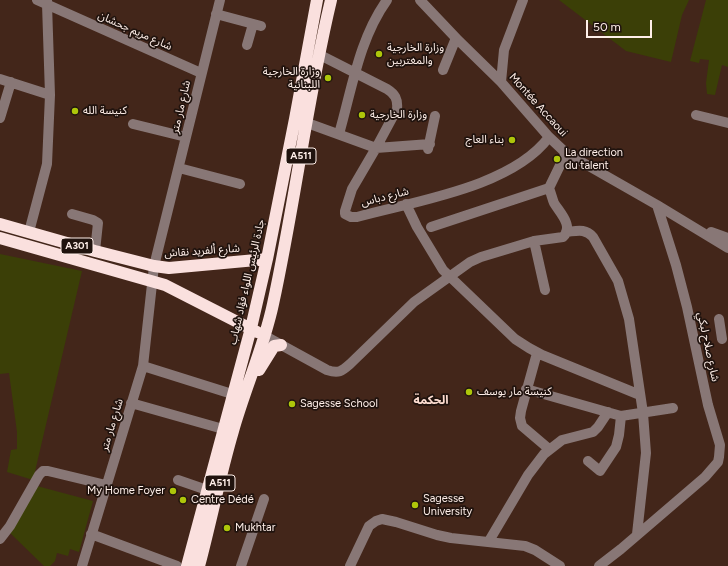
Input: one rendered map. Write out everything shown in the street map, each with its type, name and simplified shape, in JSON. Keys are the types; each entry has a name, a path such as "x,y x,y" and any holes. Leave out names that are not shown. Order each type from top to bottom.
{"highway":[{"name":"جادة الرئيس اللواء فؤاد شهاب","path":"265,336 273,306 286,242 317,0"},
{"name":"جادة الرئيس اللواء فؤاد شهاب","path":"199,566 233,432 237,398 278,206 320,56 331,0"},
{"path":"243,262 255,256 260,251 278,206"},
{"name":"شارع ألفريد نقاش","path":"0,224 95,251 154,266 169,268 267,259"},
{"name":"A301","path":"0,238 152,285 165,285 251,328"},
{"path":"265,336 264,317 273,269 267,259"},
{"path":"251,328 265,336"},
{"name":"A511","path":"237,398 265,336"},
{"path":"237,398 269,352 274,346 281,345"},
{"name":"جادة الرئيس اللواء فؤاد شهاب","path":"186,566 223,429 237,398"}],"street":[{"name":"شارع مار متر","path":"82,566 142,366 154,266 220,0"},
{"path":"339,134 367,35 387,0"},
{"name":"Montée Accaoui","path":"420,0 501,82 548,137 566,153 657,204 728,248"},
{"path":"501,82 504,50 523,0"},
{"path":"28,232 47,164 50,94 44,1"},
{"name":"شارع مريم جحشان","path":"44,1 201,73"},
{"path":"216,14 257,25 247,45"},
{"path":"443,70 456,38"},
{"path":"320,56 387,89 392,92 397,99 397,109 376,148"},
{"path":"0,78 50,94"},
{"path":"0,118 11,82"},
{"path":"696,115 728,123"},
{"path":"301,120 376,148 429,147 435,116"},
{"path":"133,124 186,137"},
{"name":"شارع دباس","path":"376,148 352,189 346,207 346,214 351,217 357,217 450,193 487,180 528,157 542,146 548,137"},
{"path":"265,336 327,370 334,372 342,370 414,302 470,262 475,259 534,241 561,238 565,236 567,229 566,220 554,202 549,188 566,153"},
{"path":"179,168 240,184"},
{"path":"431,227 549,188"},
{"path":"406,204 417,227 437,261 450,277 515,339 537,352 640,395"},
{"name":"شارع صلاح لبكي","path":"599,566 621,549 711,471 718,462 720,451 720,445 708,405 685,300 657,204"},
{"path":"72,214 98,223 95,251"},
{"name":"Montée Accaoui","path":"696,228 728,238"},
{"path":"567,229 582,230 591,235 618,281 629,320 643,413 646,453 637,534"},
{"path":"534,241 545,290"},
{"path":"719,319 722,339"},
{"path":"537,352 520,412 521,424 549,449"},
{"path":"142,366 237,398"},
{"path":"526,389 621,416 673,408"},
{"path":"131,403 223,429"},
{"path":"489,541 528,475 549,449 562,440 593,432 608,412"},
{"path":"588,461 600,471 616,447 621,416"},
{"path":"0,539 10,526 39,475 43,471 106,485"},
{"path":"178,480 206,490"},
{"path":"241,566 264,499"},
{"path":"350,566 369,526 382,519 444,536 525,546 535,550 560,566"},
{"path":"91,534 177,566"}],"green space":[{"path":"559,0 689,0 682,15 671,62 626,51"},
{"path":"706,0 728,0 728,67 722,65 715,95 707,94 706,83 709,60 700,59 699,63 690,61"},
{"path":"0,254 82,271 33,480 7,472 11,450 17,449 17,432 9,373 0,374"},
{"path":"37,486 93,501 79,552 70,549 68,556 57,553 55,561 50,566 44,566 9,532"}],"place":[{"name":"وزارة الخارجية والمغتربين","path":"379,54"},
{"name":"وزارة الخارجية اللبنانية","path":"328,78"},
{"name":"كنيسة الله","path":"75,111"},
{"name":"وزارة الخارجية","path":"362,115"},
{"name":"بناء العاج","path":"512,140"},
{"name":"La direction du talent","path":"557,159"},
{"name":"كنيسة مار يوسف","path":"469,392"},
{"name":"Sagesse School","path":"292,404"},
{"name":"My Home Foyer","path":"173,491"},
{"name":"Centre Dédé","path":"183,500"},
{"name":"Sagesse University","path":"415,505"},
{"name":"Mukhtar","path":"227,528"}],"district":[{"name":"الحكمة","path":"431,400"}]}
